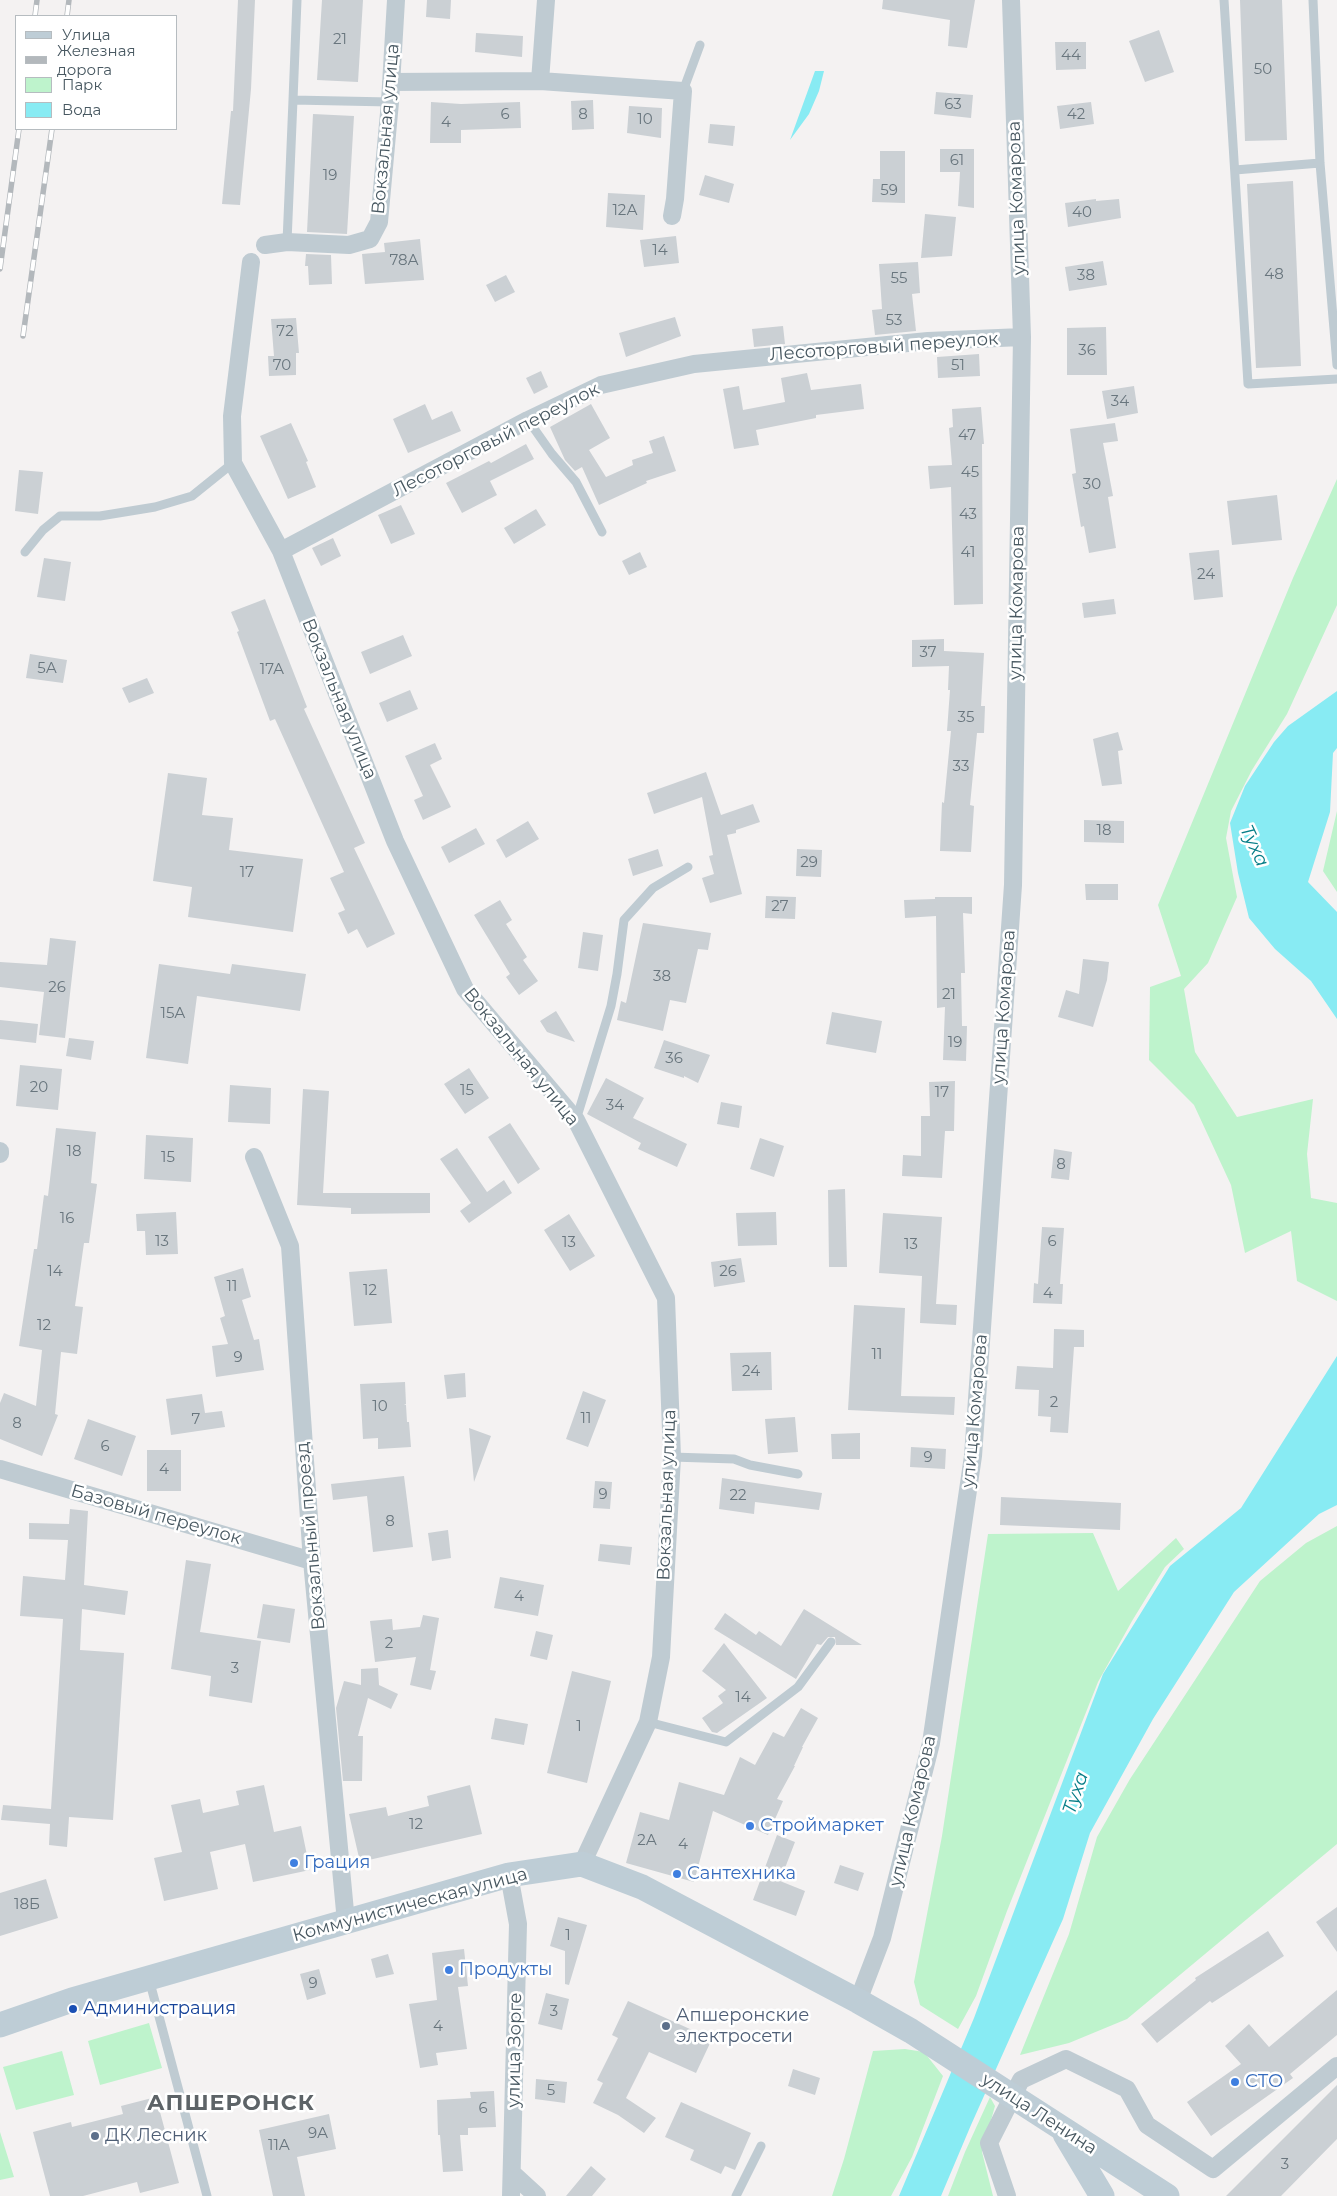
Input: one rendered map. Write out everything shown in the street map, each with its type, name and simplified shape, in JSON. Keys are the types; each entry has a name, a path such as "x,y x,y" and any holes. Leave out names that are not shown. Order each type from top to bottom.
{"main road":[{"name":"Коммунистическая улица","path":"0,2025 72,2000 509,1875 582,1864 642,1887 911,2031"},
{"name":"улица Ленина","path":"911,2031 1166,2196"},
{"path":"1063,2130 1102,2196"}],"street":[{"name":"Вокзальная улица","path":"265,246 287,242 349,245 370,239 379,222 390,102 396,0"},
{"path":"540,81 546,0"},
{"name":"улица Комарова","path":"858,2001 882,1938 931,1743 973,1456 1013,884 1022,337 1011,0"},
{"path":"391,82 540,81 683,91 672,216"},
{"name":"Вокзальная улица","path":"251,262 232,416 233,463 280,551 395,841 465,989 576,1120 666,1298 672,1457 661,1657 648,1722 582,1864"},
{"name":"Лесоторговый переулок","path":"280,551 528,420 601,385 694,364 928,340 1022,337"},
{"name":"Вокзальный проезд","path":"254,1156 290,1246 312,1561 346,1922"},
{"name":"Базовый переулок","path":"0,1469 312,1561"},
{"name":"улица Зорге","path":"509,1875 518,1924 511,2196"},
{"path":"1007,2196 989,2143 1021,2080 1066,2059 1127,2089 1147,2125 1213,2169 1337,2066"},
{"path":"513,2174 537,2196"}],"lane":[{"path":"287,242 297,0"},
{"path":"1224,0 1248,384 1337,379"},
{"path":"1313,0 1320,163 1337,365"},
{"path":"683,91 700,44"},
{"path":"293,100 390,102"},
{"path":"1235,170 1320,163"},
{"path":"528,420 552,454 576,482 602,532"},
{"path":"25,552 43,530 60,516 100,516 155,507 192,496 233,463"},
{"path":"576,1120 611,1006 618,974 624,920 654,888 688,867"},
{"path":"672,1457 734,1459 750,1465 798,1474"},
{"path":"648,1722 726,1742 798,1687 831,1642"},
{"path":"149,1979 207,2196"},
{"path":"736,2196 761,2146"}],"green space":[{"path":"1337,479 1337,605 1287,714 1252,770 1231,811 1226,838 1237,897 1208,963 1184,989 1195,1052 1237,1117 1313,1099 1307,1154 1311,1198 1337,1203 1337,1301 1297,1281 1291,1231 1245,1253 1231,1185 1194,1105 1149,1060 1150,987 1181,976 1158,905 1293,578"},
{"path":"1337,811 1337,892 1323,871"},
{"path":"1337,1526 1337,1844 1127,2019 1069,2043 1020,2055 1069,1934 1097,1837 1130,1779 1260,1581 1306,1543"},
{"path":"1093,1533 1118,1591 1176,1538 1184,1549 1165,1567 1098,1682 1007,1911 976,1996 958,2029 920,2005 914,1982 942,1836 988,1534"},
{"path":"149,2023 162,2068 100,2085 88,2041"},
{"path":"905,2049 924,2052 943,2076 912,2157 891,2196 832,2196 873,2051"},
{"path":"62,2051 74,2095 16,2110 3,2067"},
{"path":"990,2097 995,2106 982,2152 993,2196 948,2196 965,2152"},
{"path":"0,2132 14,2177 0,2180"}],"water":[{"path":"815,71 824,71 819,91 809,114 790,140"},
{"name":"Туха","path":"1337,691 1337,748 1333,753 1330,812 1308,882 1337,912 1337,1019 1311,981 1275,949 1249,918 1238,873 1230,823 1245,786 1274,742 1288,726"},
{"name":"Туха","path":"1337,1356 1337,1505 1319,1514 1234,1592 1153,1719 1090,1833 1063,1919 941,2196 899,2196 974,2018 1103,1674 1170,1566 1241,1508"}],"building":[{"path":"238,0 255,0 251,89 240,205 222,204 231,111 233,111"},
{"path":"322,0 363,0 358,82 317,80"},
{"path":"427,0 451,0 450,19 426,17"},
{"path":"883,0 975,0 967,48 948,46 950,20 882,9"},
{"path":"1240,0 1282,0 1287,140 1245,141"},
{"path":"1159,30 1174,72 1145,82 1129,41"},
{"path":"476,33 523,36 522,57 475,52"},
{"path":"1055,42 1086,42 1086,69 1056,70"},
{"path":"936,92 973,95 971,118 934,114"},
{"path":"593,100 594,129 572,130 571,101"},
{"path":"431,102 461,104 520,102 521,128 461,130 461,143 430,143"},
{"path":"1091,102 1094,124 1060,129 1057,106"},
{"path":"629,106 662,108 661,138 627,133"},
{"path":"313,114 354,116 347,234 307,232"},
{"path":"710,124 735,126 733,146 708,143"},
{"path":"940,149 974,149 974,208 958,206 960,172 940,172"},
{"path":"880,151 905,151 905,203 872,202 873,179 880,179"},
{"path":"705,175 734,184 729,203 699,195"},
{"path":"1293,181 1301,366 1256,368 1247,184"},
{"path":"608,193 645,195 643,230 606,227"},
{"path":"1096,199 1096,201 1119,199 1121,218 1068,227 1065,203"},
{"path":"925,214 956,217 952,256 921,258"},
{"path":"676,236 679,263 644,267 640,240"},
{"path":"420,239 424,280 365,284 362,254 385,252 384,243"},
{"path":"306,254 331,255 332,284 309,285 308,266 305,266"},
{"path":"1103,261 1107,285 1069,291 1065,267"},
{"path":"918,262 920,293 912,294 916,331 875,335 872,310 882,309 879,264"},
{"path":"506,275 515,292 495,302 486,285"},
{"path":"675,317 681,336 626,357 619,333"},
{"path":"296,318 299,353 296,353 296,375 269,376 268,356 274,356 271,319"},
{"path":"783,326 785,344 754,347 752,329"},
{"path":"1106,327 1107,375 1067,375 1067,328"},
{"path":"979,354 980,376 938,378 937,357"},
{"path":"541,371 548,387 534,394 526,378"},
{"path":"807,373 811,390 861,384 864,409 816,415 816,418 756,430 759,445 734,449 723,389 739,386 743,410 785,402 781,378"},
{"path":"1134,386 1138,413 1107,419 1102,391"},
{"path":"425,404 432,420 452,411 461,431 408,453 393,419"},
{"path":"591,404 610,438 589,450 606,477 633,465 632,460 653,453 649,441 664,436 676,471 646,481 647,483 599,505 582,467 575,471 565,460 550,427"},
{"path":"981,407 984,444 982,444 983,604 954,605 951,487 930,489 928,466 952,465 949,428 953,427 952,409"},
{"path":"291,423 308,461 306,462 316,487 288,499 260,436"},
{"path":"1115,423 1118,441 1103,443 1113,496 1108,497 1116,548 1089,553 1084,526 1081,527 1072,474 1076,473 1070,429"},
{"path":"526,444 534,459 490,481 497,495 462,513 446,483 489,461 491,463"},
{"path":"19,470 43,472 38,514 15,511"},
{"path":"1277,495 1282,540 1232,545 1227,501"},
{"path":"401,505 415,534 391,544 378,515"},
{"path":"536,509 546,525 514,544 504,528"},
{"path":"333,538 341,556 321,566 312,548"},
{"path":"1219,550 1223,597 1194,600 1189,553"},
{"path":"640,552 647,567 629,575 622,561"},
{"path":"44,558 71,562 65,601 37,597"},
{"path":"265,599 307,707 304,709 365,843 354,848 395,934 367,948 357,929 348,934 338,913 345,910 330,878 344,872 275,719 270,721 231,612"},
{"path":"1114,599 1116,614 1084,618 1082,603"},
{"path":"403,635 412,656 370,674 361,652"},
{"path":"944,639 944,651 984,653 981,706 985,706 984,733 977,733 970,805 974,806 971,852 940,851 942,802 944,803 951,731 947,731 950,690 948,690 949,666 912,667 912,640"},
{"path":"30,654 67,660 63,683 26,678"},
{"path":"147,678 154,693 129,703 122,688"},
{"path":"410,690 418,709 387,722 379,703"},
{"path":"1118,732 1123,750 1118,751 1122,784 1102,786 1093,739"},
{"path":"435,743 442,759 430,765 451,807 423,820 414,800 423,796 405,756"},
{"path":"706,772 721,815 753,804 760,822 727,835 742,894 710,903 702,878 714,874 709,856 713,855 702,797 654,814 647,793"},
{"path":"168,773 207,778 202,815 233,818 229,850 303,859 293,932 188,917 192,887 153,881"},
{"path":"1084,820 1124,821 1124,843 1084,842"},
{"path":"528,821 539,839 506,858 496,840"},
{"path":"476,828 485,844 449,863 441,847"},
{"path":"658,849 663,866 633,876 628,859"},
{"path":"797,849 822,850 821,877 796,876"},
{"path":"1085,884 1118,884 1118,900 1086,900"},
{"path":"766,896 796,897 795,919 765,918"},
{"path":"935,897 972,897 972,914 963,913 965,973 961,973 962,1026 967,1026 966,1061 943,1060 945,1007 937,1008 936,916 905,918 904,900 935,899"},
{"path":"500,900 512,920 506,924 527,957 523,960 538,981 519,995 506,977 510,974 474,915"},
{"path":"643,923 711,933 708,950 698,949 686,1003 670,1000 663,1031 617,1020 621,1001 626,1003"},
{"path":"583,932 603,935 598,971 578,968"},
{"path":"50,938 76,941 65,1038 39,1035 44,992 0,987 0,962 47,965"},
{"path":"1083,959 1109,962 1107,980 1093,1027 1058,1017 1066,990 1079,994"},
{"path":"159,964 230,974 232,964 306,974 300,1011 197,996 188,1064 146,1058"},
{"path":"556,1011 575,1042 547,1032 540,1021"},
{"path":"832,1012 882,1021 876,1053 826,1044"},
{"path":"0,1020 38,1024 36,1043 0,1039"},
{"path":"69,1038 94,1041 91,1060 66,1056"},
{"path":"664,1040 710,1055 698,1083 684,1076 684,1078 654,1068"},
{"path":"20,1065 62,1069 58,1110 16,1106"},
{"path":"469,1068 489,1098 465,1114 444,1084"},
{"path":"606,1078 644,1098 633,1118 687,1144 677,1167 638,1149 641,1143 587,1114"},
{"path":"955,1081 954,1131 945,1131 942,1178 902,1176 903,1155 921,1156 921,1116 930,1116 929,1082"},
{"path":"230,1085 271,1088 270,1124 228,1122"},
{"path":"303,1089 329,1091 323,1193 430,1193 430,1213 351,1214 351,1208 297,1205"},
{"path":"721,1102 742,1106 739,1128 717,1124"},
{"path":"510,1123 540,1169 518,1184 488,1137"},
{"path":"56,1128 96,1132 91,1183 97,1184 89,1243 84,1243 75,1306 83,1307 77,1354 61,1352 55,1414 58,1415 42,1456 0,1439 0,1403 4,1393 36,1406 42,1350 19,1346 34,1249 37,1249 44,1195 48,1196"},
{"path":"146,1135 193,1138 191,1182 144,1179"},
{"path":"760,1138 784,1146 774,1177 750,1169"},
{"path":"457,1148 487,1192 504,1180 512,1193 469,1223 460,1211 471,1203 440,1159"},
{"path":"1054,1149 1072,1152 1069,1180 1051,1178"},
{"path":"845,1189 847,1267 829,1267 828,1190"},
{"path":"176,1212 178,1254 146,1255 145,1231 137,1231 136,1214"},
{"path":"776,1212 777,1245 738,1246 736,1213"},
{"path":"883,1213 942,1217 936,1304 957,1305 956,1325 920,1323 922,1276 879,1273"},
{"path":"569,1214 595,1256 570,1271 544,1230"},
{"path":"1042,1227 1064,1228 1060,1284 1063,1284 1062,1304 1033,1303 1034,1283 1038,1284"},
{"path":"741,1258 745,1282 714,1287 711,1262"},
{"path":"243,1268 251,1297 242,1300 254,1340 259,1339 264,1370 216,1377 212,1346 228,1344 220,1318 225,1316 214,1277"},
{"path":"387,1269 392,1323 354,1326 349,1272"},
{"path":"854,1305 905,1308 901,1396 955,1397 954,1415 848,1410"},
{"path":"1054,1329 1084,1330 1084,1347 1074,1347 1068,1433 1050,1432 1051,1417 1038,1416 1039,1390 1015,1389 1017,1366 1053,1368"},
{"path":"771,1352 772,1390 732,1391 730,1353"},
{"path":"465,1373 466,1397 447,1399 444,1375"},
{"path":"405,1382 406,1404 404,1404 406,1405 407,1422 409,1422 411,1447 378,1449 378,1438 363,1439 360,1384"},
{"path":"583,1391 606,1400 588,1447 566,1439"},
{"path":"202,1394 205,1413 222,1411 225,1427 171,1435 166,1399"},
{"path":"795,1417 798,1452 768,1454 765,1419"},
{"path":"88,1419 136,1436 122,1476 74,1459"},
{"path":"469,1428 491,1436 474,1482"},
{"path":"860,1433 860,1459 832,1459 831,1434"},
{"path":"911,1447 946,1449 945,1469 910,1467"},
{"path":"147,1450 181,1450 181,1491 147,1491"},
{"path":"404,1476 413,1547 373,1552 367,1496 333,1500 331,1484"},
{"path":"722,1478 822,1493 819,1510 755,1502 754,1514 719,1509"},
{"path":"595,1481 612,1482 610,1509 593,1508"},
{"path":"1001,1497 1121,1503 1120,1530 1000,1525"},
{"path":"70,1509 88,1511 84,1585 128,1591 125,1615 82,1609 80,1650 124,1653 113,1820 69,1817 67,1847 49,1845 50,1824 1,1820 3,1805 51,1809 63,1619 20,1616 23,1576 65,1580 68,1540 29,1539 29,1523 69,1524"},
{"path":"448,1530 451,1558 432,1561 428,1533"},
{"path":"600,1544 632,1547 630,1565 598,1561"},
{"path":"186,1560 211,1564 200,1632 261,1641 252,1703 209,1696 211,1676 171,1669"},
{"path":"500,1577 544,1585 538,1616 494,1608"},
{"path":"263,1604 295,1609 290,1643 257,1638"},
{"path":"804,1609 862,1645 836,1645 835,1637 828,1637 821,1645 817,1644 796,1679 714,1629 725,1613 756,1635 759,1631 781,1646"},
{"path":"423,1615 439,1618 430,1670 436,1671 431,1690 410,1685 416,1657 375,1662 370,1621 392,1619 393,1630 420,1627"},
{"path":"536,1631 553,1635 547,1660 530,1656"},
{"path":"724,1643 767,1698 717,1733 712,1732 702,1718 723,1703 718,1696 726,1690 702,1671"},
{"path":"378,1668 379,1685 398,1694 391,1709 368,1698 358,1736 363,1736 362,1781 343,1781 336,1708 344,1681 361,1685 361,1669"},
{"path":"572,1671 611,1681 587,1783 547,1773"},
{"path":"801,1708 818,1718 777,1799 783,1801 768,1835 713,1811 694,1882 626,1863 640,1812 669,1820 679,1782 724,1795 740,1757 755,1765 773,1732 784,1737"},
{"path":"495,1718 528,1724 524,1745 491,1739"},
{"path":"264,1785 274,1832 301,1826 310,1870 253,1882 245,1844 210,1852 218,1889 164,1901 154,1858 182,1852 171,1805 200,1799 203,1813 239,1805 236,1791"},
{"path":"470,1785 482,1834 360,1862 349,1814 386,1807 388,1816 429,1806 427,1796"},
{"path":"777,1835 795,1842 780,1881 805,1891 796,1916 753,1900"},
{"path":"840,1865 864,1873 858,1891 834,1883"},
{"path":"46,1879 58,1918 0,1936 0,1893"},
{"path":"1337,1907 1337,1952 1316,1922"},
{"path":"558,1917 587,1925 569,1985 565,1984 565,1951 550,1946"},
{"path":"1268,1931 1284,1956 1212,2003 1210,2001 1157,2043 1141,2024 1196,1980 1195,1978"},
{"path":"464,1949 468,1986 458,1987 467,2049 436,2053 438,2065 420,2068 409,2004 437,2000 432,1953"},
{"path":"388,1954 394,1974 376,1978 371,1959"},
{"path":"319,1969 326,1994 307,2000 300,1974"},
{"path":"1337,1990 1337,2035 1290,2074 1293,2078 1211,2136 1187,2102 1241,2064 1225,2046 1249,2024 1269,2047"},
{"path":"546,1993 569,1999 562,2030 538,2024"},
{"path":"628,2001 712,2039 696,2073 649,2052 626,2098 656,2118 644,2133 618,2115 593,2103 603,2083 597,2080 618,2038 612,2035"},
{"path":"793,2069 820,2078 815,2095 788,2086"},
{"path":"536,2079 567,2082 565,2103 535,2099"},
{"path":"1337,2085 1337,2139 1281,2196 1226,2196"},
{"path":"494,2091 496,2127 468,2128 468,2135 460,2135 463,2171 443,2172 440,2135 438,2135 437,2100 471,2098 470,2092"},
{"path":"156,2097 179,2183 140,2193 137,2182 83,2196 50,2196 33,2132 71,2122 72,2127 123,2114 121,2106"},
{"path":"681,2102 751,2133 735,2170 725,2166 721,2174 690,2160 694,2150 665,2137"},
{"path":"329,2114 336,2149 297,2157 305,2196 273,2196 259,2130"},
{"path":"591,2166 606,2179 592,2196 566,2196"}],"railway":[{"path":"35,15 37,0"},
{"path":"67,15 69,0"},
{"path":"0,269 19,130"},
{"path":"23,336 52,130"}],"place":[{"name":"Строймаркет","path":"750,1826"},
{"name":"Грация","path":"294,1863"},
{"name":"Сантехника","path":"677,1874"},
{"name":"Продукты","path":"449,1970"},
{"name":"Администрация","path":"73,2009"},
{"name":"Апшеронские электросети","path":"666,2026"},
{"name":"СТО","path":"1235,2082"},
{"name":"ДК Лесник","path":"95,2136"}],"district":[{"name":"АПШЕРОНСК","path":"231,2104"}]}
